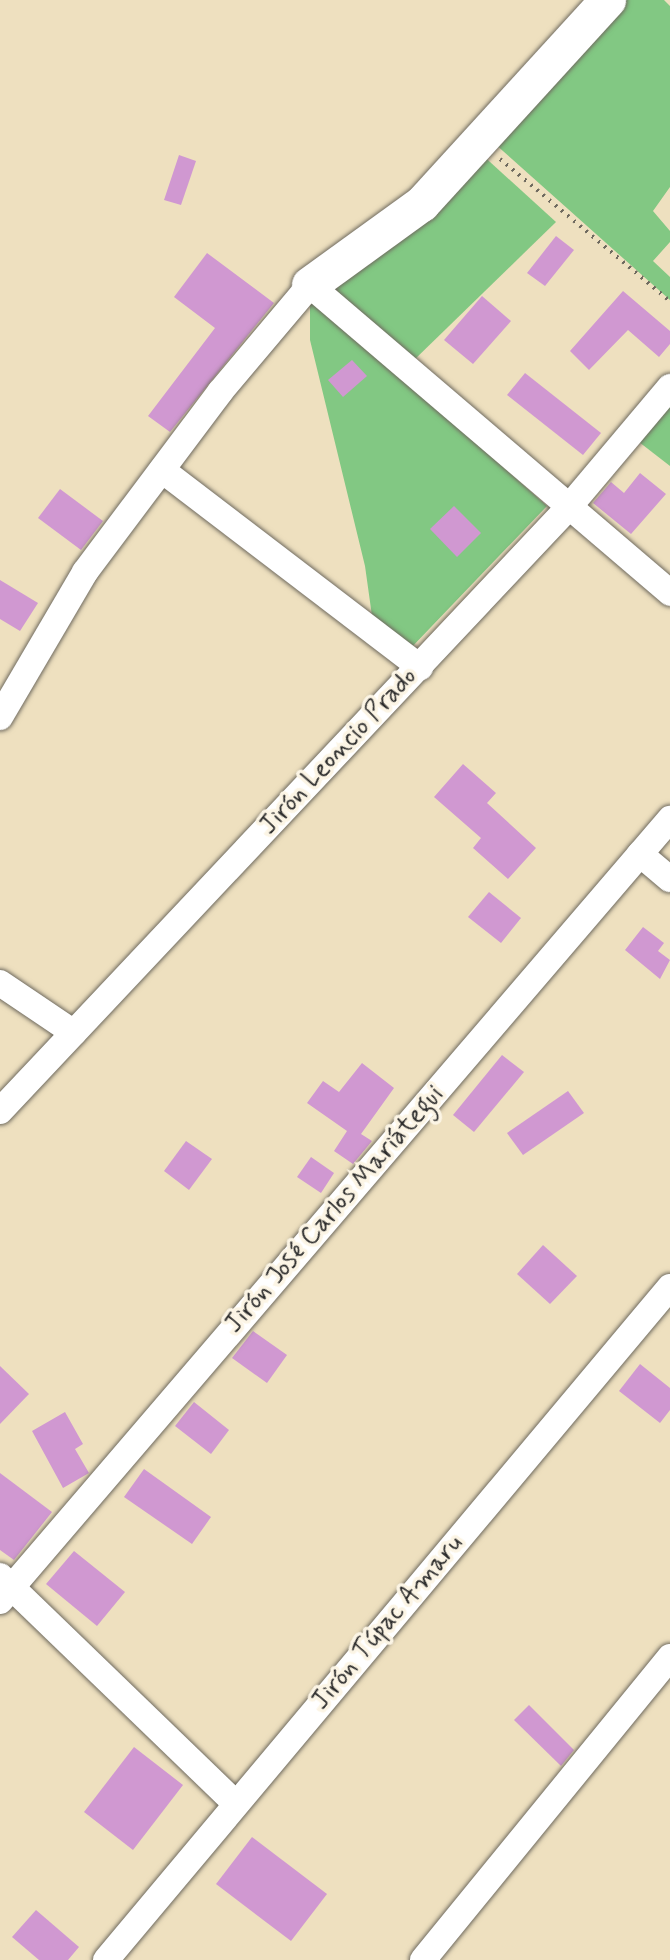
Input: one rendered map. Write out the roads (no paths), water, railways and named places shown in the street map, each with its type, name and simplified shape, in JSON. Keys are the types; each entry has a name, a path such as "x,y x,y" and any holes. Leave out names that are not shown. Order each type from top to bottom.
{"street":[{"path":"0,717 85,572 310,285 422,204 608,0"},
{"path":"310,285 670,593"},
{"name":"Jirón Leoncio Prado","path":"0,1111 569,507 670,387"},
{"path":"162,470 420,667"},
{"name":"Jirón José Carlos Mariátegui","path":"4,1588 670,819"},
{"path":"640,854 670,879"},
{"path":"0,983 74,1033"},
{"name":"Jirón Túpac Amaru","path":"106,1960 670,1287"},
{"path":"4,1588 236,1804"},
{"path":"425,1956 670,1657"}]}
